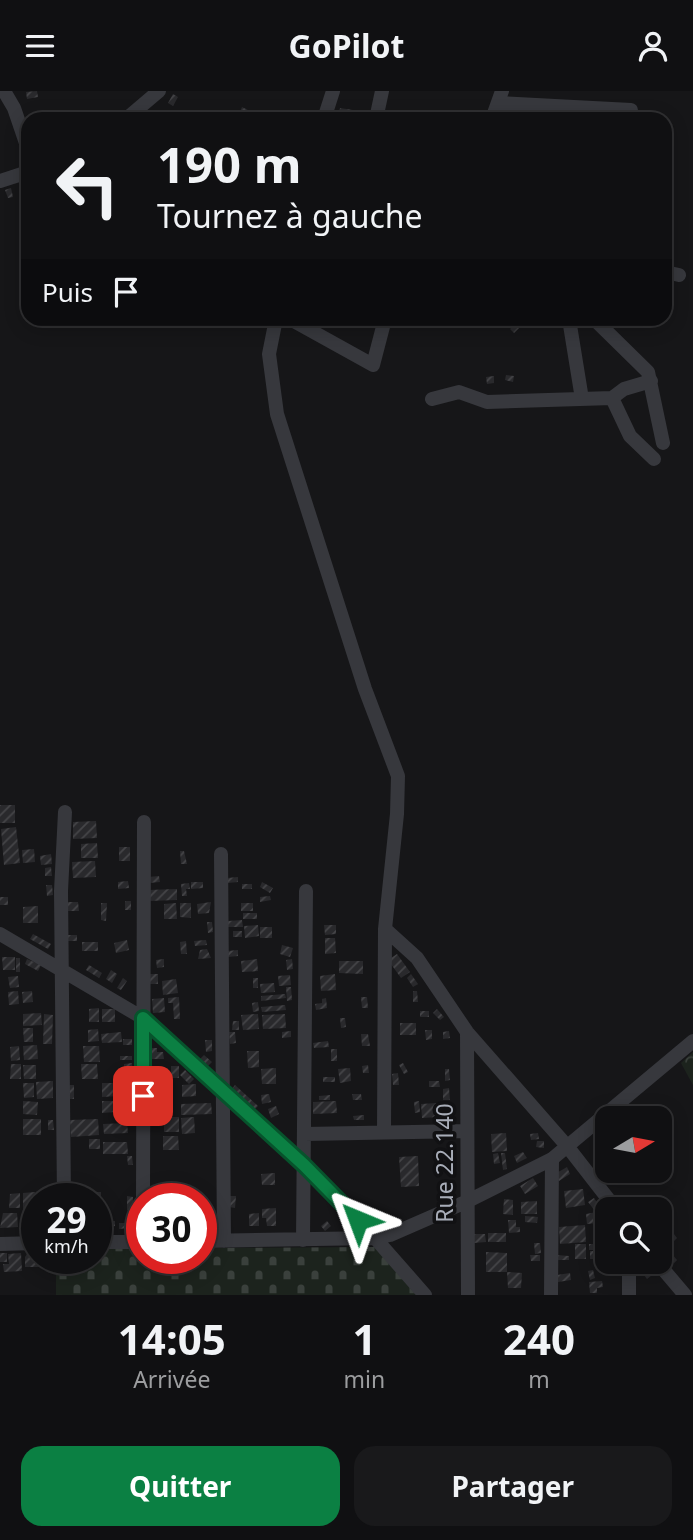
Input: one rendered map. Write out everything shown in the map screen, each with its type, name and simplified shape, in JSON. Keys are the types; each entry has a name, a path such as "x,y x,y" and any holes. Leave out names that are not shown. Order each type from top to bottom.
{"street":[{"path":"5,91 21,128"},
{"path":"134,112 159,91"},
{"path":"326,112 333,91"},
{"path":"378,112 382,91"},
{"path":"500,97 571,112"},
{"path":"594,112 631,110"},
{"path":"0,181 21,174"},
{"path":"275,326 269,354 277,414 362,679 398,776 397,814 385,929 384,1132"},
{"path":"303,326 373,365 383,326"},
{"path":"570,326 582,399"},
{"path":"601,326 647,370 663,443"},
{"path":"432,399 459,392 487,402 612,398 624,389 651,381"},
{"path":"612,398 630,436 654,459"},
{"path":"64,1183 61,891 65,812"},
{"path":"143,1183 144,822"},
{"path":"221,854 225,1241"},
{"path":"303,1240 306,891"},
{"path":"385,929 417,958 467,1032 568,1146 606,1197"},
{"path":"0,934 143,1018 304,1165 375,1238 425,1295"},
{"name":"Rue 22.140","path":"467,1032 468,1295"},
{"path":"217,1241 375,1238 390,1235 468,1201 552,1159 693,1041"},
{"path":"304,1134 467,1131"},
{"path":"551,1295 552,1159"},
{"path":"0,1244 21,1243"},
{"path":"629,1274 629,1295"},
{"path":"667,1274 684,1295"}],"green space":[{"path":"693,1052 693,1085 681,1063"},
{"path":"377,1247 416,1295 56,1295 56,1274 112,1274 112,1249 126,1248 126,1274 217,1274 217,1248"}],"building":[{"path":"37,91 38,97 27,99 26,92"},
{"path":"173,94 178,97 173,106 168,103"},
{"path":"340,108 353,110 353,112 339,112"},
{"path":"11,188 13,197 8,198 5,190"},
{"path":"513,326 520,327 514,333 510,329"},
{"path":"506,375 514,376 513,382 505,380"},
{"path":"494,376 494,383 487,384 486,377"},
{"path":"0,805 15,805 15,823 0,823"},
{"path":"96,821 97,838 73,839 73,822"},
{"path":"16,827 20,863 4,865 1,829"},
{"path":"97,843 98,858 81,858 81,844"},
{"path":"119,847 130,847 130,861 119,861"},
{"path":"34,849 35,862 23,863 22,850"},
{"path":"180,851 184,851 187,864 181,864"},
{"path":"51,854 52,864 41,865 40,856"},
{"path":"95,861 96,877 73,878 72,862"},
{"path":"51,867 52,876 45,876 45,868"},
{"path":"159,876 160,882 149,883 148,877"},
{"path":"238,877 238,882 228,883 227,878"},
{"path":"128,881 129,888 118,889 118,882"},
{"path":"191,882 203,882 203,888 191,889"},
{"path":"262,882 273,888 270,893 260,887"},
{"path":"189,883 187,896 182,896 181,884"},
{"path":"242,884 252,884 252,889 242,889"},
{"path":"46,885 52,885 53,895 47,896"},
{"path":"177,889 177,900 149,901 148,890"},
{"path":"270,896 271,900 260,902 260,897"},
{"path":"0,897 8,897 8,905 0,905"},
{"path":"125,901 131,901 131,910 125,910"},
{"path":"67,902 78,902 79,911 67,911"},
{"path":"211,902 209,913 198,914 197,904"},
{"path":"101,903 107,903 106,921 101,920"},
{"path":"176,903 177,919 164,919 164,904"},
{"path":"180,903 191,903 191,918 180,917"},
{"path":"241,903 253,903 253,911 241,911"},
{"path":"38,906 38,923 23,923 23,907"},
{"path":"243,913 257,913 257,919 243,919"},
{"path":"242,920 243,927 228,927 228,921"},
{"path":"207,922 212,922 213,932 208,933"},
{"path":"258,925 259,936 245,938 244,926"},
{"path":"324,925 336,925 336,934 325,935"},
{"path":"260,927 272,927 272,938 260,938"},
{"path":"233,931 242,931 242,937 233,937"},
{"path":"33,934 51,944 48,949 30,939"},
{"path":"68,935 77,935 77,941 68,941"},
{"path":"325,938 335,938 336,953 325,954"},
{"path":"127,940 129,950 116,953 114,943"},
{"path":"206,940 207,945 195,946 194,941"},
{"path":"186,941 187,954 181,954 180,942"},
{"path":"82,942 98,942 98,951 82,951"},
{"path":"282,945 293,948 290,957 280,954"},
{"path":"207,949 211,958 198,959 200,950"},
{"path":"238,950 238,956 228,957 227,951"},
{"path":"397,954 410,972 401,978 388,960"},
{"path":"2,957 15,957 15,970 3,970"},
{"path":"16,958 20,958 20,972 16,972"},
{"path":"27,959 41,965 38,971 25,964"},
{"path":"164,959 164,967 157,968 156,960"},
{"path":"257,959 258,971 242,972 241,961"},
{"path":"292,959 293,969 287,970 286,960"},
{"path":"339,961 363,961 363,974 339,973"},
{"path":"89,965 102,973 99,978 86,970"},
{"path":"111,970 117,974 112,983 106,979"},
{"path":"150,974 158,974 158,984 150,984"},
{"path":"335,974 336,990 321,991 320,976"},
{"path":"411,974 418,984 413,987 407,978"},
{"path":"290,975 291,985 279,986 278,976"},
{"path":"18,976 19,987 10,988 8,977"},
{"path":"123,978 127,981 121,990 117,988"},
{"path":"253,978 258,978 258,988 253,988"},
{"path":"176,979 178,993 163,995 162,981"},
{"path":"274,983 275,992 261,993 260,984"},
{"path":"286,987 291,987 292,1000 287,1001"},
{"path":"18,991 19,1004 9,1005 8,992"},
{"path":"32,991 33,1002 23,1003 22,992"},
{"path":"413,991 417,991 418,1002 413,1002"},
{"path":"285,994 286,998 261,1001 261,996"},
{"path":"179,997 180,1019 174,1019 173,1003 168,1003 168,998"},
{"path":"361,997 367,997 368,1008 362,1008"},
{"path":"164,998 165,1012 153,1013 152,999"},
{"path":"326,998 327,1008 316,1010 315,1004 322,1003 322,999"},
{"path":"258,1002 259,1011 253,1012 252,1003"},
{"path":"285,1005 286,1010 262,1012 261,1007"},
{"path":"99,1008 99,1022 89,1022 89,1009"},
{"path":"102,1009 115,1009 115,1022 102,1022"},
{"path":"437,1009 444,1017 440,1020 433,1013"},
{"path":"420,1011 429,1011 429,1017 420,1017"},
{"path":"41,1013 42,1025 23,1026 23,1014"},
{"path":"44,1014 53,1015 52,1044 43,1044"},
{"path":"258,1014 259,1029 243,1030 241,1015"},
{"path":"285,1014 286,1028 263,1029 262,1015"},
{"path":"340,1018 345,1018 346,1027 341,1028"},
{"path":"233,1021 239,1021 239,1030 232,1030"},
{"path":"400,1023 416,1023 416,1035 400,1035"},
{"path":"23,1028 33,1028 33,1042 24,1042"},
{"path":"98,1029 99,1041 88,1042 88,1030"},
{"path":"425,1030 432,1030 432,1039 426,1040"},
{"path":"291,1031 291,1037 282,1038 282,1032"},
{"path":"449,1031 450,1038 443,1039 443,1032"},
{"path":"121,1032 122,1042 102,1043 101,1034"},
{"path":"229,1032 235,1032 236,1043 230,1044"},
{"path":"361,1034 368,1034 370,1046 362,1046"},
{"path":"123,1039 132,1039 132,1045 123,1045"},
{"path":"205,1040 212,1040 212,1051 206,1052"},
{"path":"328,1041 329,1047 314,1048 313,1043"},
{"path":"37,1045 38,1059 24,1060 23,1046"},
{"path":"19,1046 20,1060 11,1061 10,1047"},
{"path":"83,1046 99,1046 100,1062 84,1062"},
{"path":"150,1048 163,1052 164,1059 150,1059"},
{"path":"331,1049 337,1049 337,1061 331,1061"},
{"path":"247,1051 259,1051 259,1067 248,1068"},
{"path":"204,1055 212,1062 208,1066 200,1059"},
{"path":"120,1056 132,1056 132,1060 120,1060"},
{"path":"132,1063 133,1075 124,1075 124,1064"},
{"path":"403,1063 408,1072 404,1074 399,1065"},
{"path":"11,1064 21,1064 21,1079 10,1079"},
{"path":"81,1064 97,1064 98,1079 82,1079"},
{"path":"23,1065 36,1065 36,1079 24,1079"},
{"path":"368,1065 369,1073 363,1073 362,1066"},
{"path":"171,1066 179,1066 179,1078 171,1078"},
{"path":"276,1068 276,1084 262,1084 261,1069"},
{"path":"350,1068 351,1081 340,1083 338,1069"},
{"path":"445,1069 449,1069 450,1080 445,1081"},
{"path":"185,1070 194,1079 189,1084 180,1075"},
{"path":"398,1073 399,1085 393,1085 392,1074"},
{"path":"323,1077 335,1077 335,1082 323,1082"},
{"path":"131,1080 132,1088 122,1089 121,1081"},
{"path":"53,1081 53,1098 37,1099 36,1082"},
{"path":"429,1081 439,1081 440,1087 429,1087"},
{"path":"23,1083 34,1083 34,1097 24,1098"},
{"path":"102,1083 119,1083 119,1096 102,1097"},
{"path":"196,1084 196,1096 182,1097 182,1085"},
{"path":"68,1085 74,1085 74,1099 68,1099"},
{"path":"235,1085 258,1106 254,1110 232,1089"},
{"path":"449,1088 450,1100 443,1100 443,1089"},
{"path":"269,1094 271,1102 262,1104 261,1095"},
{"path":"352,1094 361,1094 362,1100 353,1100"},
{"path":"330,1095 330,1100 319,1100 319,1096"},
{"path":"23,1101 38,1102 37,1115 23,1114"},
{"path":"102,1101 115,1101 115,1112 102,1113"},
{"path":"336,1101 337,1113 313,1114 313,1102"},
{"path":"419,1101 420,1112 415,1113 414,1102"},
{"path":"211,1103 212,1114 181,1115 181,1104"},
{"path":"437,1103 438,1117 422,1118 421,1104"},
{"path":"276,1106 279,1114 271,1118 268,1109"},
{"path":"162,1108 162,1113 151,1113 151,1109"},
{"path":"364,1115 364,1120 354,1120 353,1116"},
{"path":"164,1117 179,1117 179,1132 164,1132"},
{"path":"194,1117 195,1133 182,1134 181,1118"},
{"path":"23,1119 41,1119 41,1135 23,1135"},
{"path":"98,1119 99,1135 71,1137 70,1120"},
{"path":"48,1120 53,1120 54,1130 48,1130"},
{"path":"127,1123 128,1133 104,1134 103,1124"},
{"path":"506,1133 507,1151 492,1152 491,1134"},
{"path":"538,1133 539,1139 531,1140 530,1134"},
{"path":"163,1136 178,1136 179,1150 163,1150"},
{"path":"89,1139 100,1139 100,1149 89,1149"},
{"path":"537,1141 544,1141 544,1148 536,1147"},
{"path":"103,1142 127,1142 128,1154 103,1154"},
{"path":"523,1152 527,1158 517,1163 514,1156"},
{"path":"498,1153 500,1163 494,1164 493,1154"},
{"path":"501,1153 505,1153 507,1169 503,1170"},
{"path":"127,1156 132,1156 133,1165 128,1165"},
{"path":"418,1156 419,1186 401,1187 399,1157"},
{"path":"567,1167 570,1174 559,1181 555,1174"},
{"path":"275,1173 275,1185 262,1185 261,1174"},
{"path":"533,1178 538,1186 525,1194 520,1186"},
{"path":"583,1189 585,1205 566,1208 564,1191"},
{"path":"20,1193 20,1208 9,1208 10,1194"},
{"path":"229,1196 236,1196 235,1208 229,1207"},
{"path":"594,1198 595,1211 588,1202"},
{"path":"504,1199 513,1200 513,1215 503,1214"},
{"path":"537,1201 537,1214 521,1214 521,1202"},
{"path":"360,1202 369,1208 364,1214 356,1207"},
{"path":"276,1208 276,1226 267,1226 266,1218 262,1218 262,1209"},
{"path":"595,1212 595,1223 587,1224 586,1214"},
{"path":"3,1213 17,1213 18,1227 0,1228"},
{"path":"259,1213 259,1226 249,1226 249,1214"},
{"path":"525,1216 538,1217 537,1223 525,1222"},
{"path":"508,1220 516,1220 516,1227 520,1227 520,1232 509,1233"},
{"path":"327,1221 331,1226 325,1231 321,1226"},
{"path":"119,1223 126,1223 126,1228 119,1229"},
{"path":"585,1225 586,1242 560,1244 559,1227"},
{"path":"488,1233 506,1233 506,1242 488,1242"},
{"path":"473,1234 485,1234 486,1242 474,1243"},
{"path":"534,1243 540,1243 541,1253 535,1254"},
{"path":"575,1244 586,1244 586,1259 575,1259"},
{"path":"589,1244 595,1244 595,1250 589,1250"},
{"path":"590,1251 595,1251 595,1259 590,1259"},
{"path":"486,1252 507,1253 507,1272 486,1272"},
{"path":"0,1253 7,1253 7,1262 0,1262"},
{"path":"21,1253 21,1271 4,1272 3,1264 9,1264 8,1254"},
{"path":"530,1255 540,1255 540,1261 531,1261"},
{"path":"557,1255 569,1256 569,1260 557,1260"},
{"path":"593,1270 595,1278 590,1280 588,1271"},
{"path":"507,1272 522,1273 521,1288 508,1288"},
{"path":"570,1273 571,1280 558,1282 557,1275"},
{"path":"602,1281 603,1287 597,1288 597,1293 590,1293 589,1282"}],"route":[{"path":"143,1096 143,1018 304,1165 358,1220"}]}
